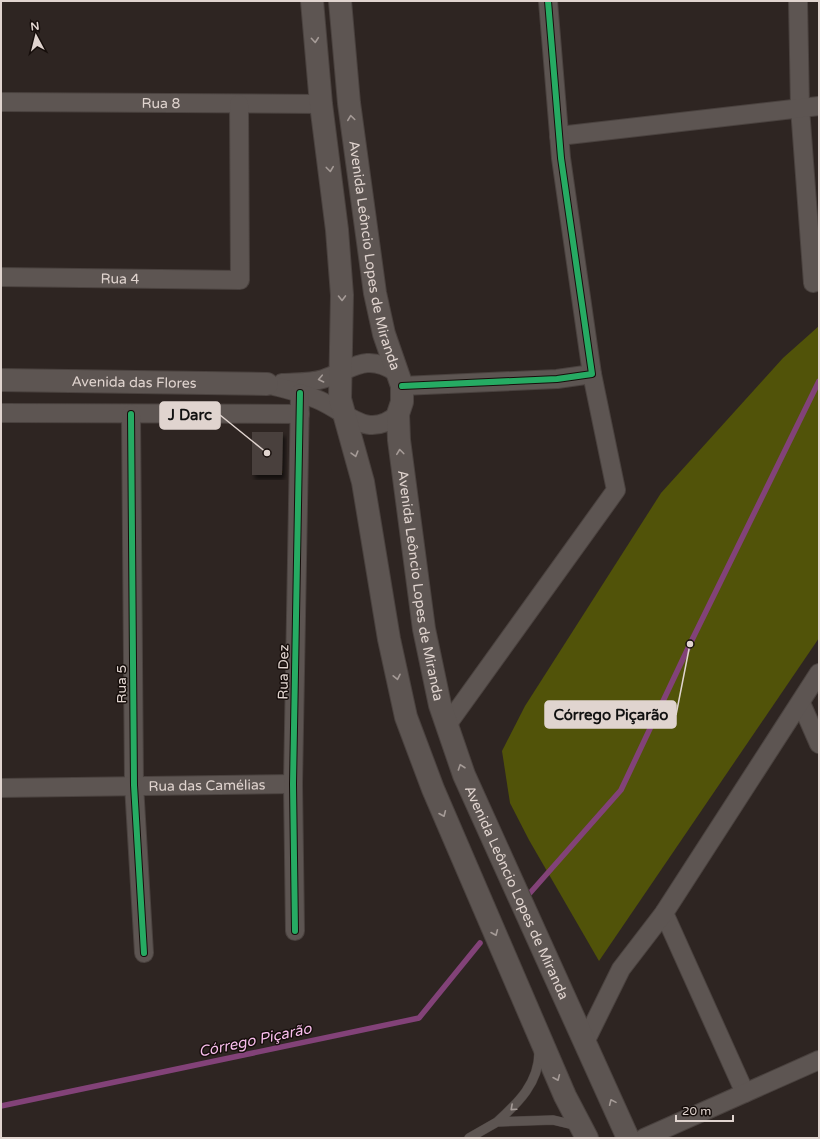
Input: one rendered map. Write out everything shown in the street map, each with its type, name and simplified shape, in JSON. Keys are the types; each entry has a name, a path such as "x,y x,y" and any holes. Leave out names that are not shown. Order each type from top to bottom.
{"main road":[{"name":"Avenida Leôncio Lopes de Miranda","path":"312,1 321,104 337,230 342,295 340,399 346,416 363,482 389,639 406,717 433,789 565,1096 585,1133"},
{"name":"Avenida Leôncio Lopes de Miranda","path":"340,1 349,103 375,293 384,334 399,379 402,402 398,414 399,440 424,629 440,706 464,775 628,1138"},
{"name":"Avenida das Flores","path":"1,380 267,384"}],"street":[{"path":"447,724 616,490 592,374 559,136 548,1"},
{"path":"798,1 800,108 813,283"},
{"name":"Rua 8","path":"1,102 321,104"},
{"name":"Rua 4","path":"1,277 240,280 239,104"},
{"path":"559,136 819,106"},
{"path":"267,384 320,380 341,372 353,365 371,362 385,366 399,379 557,379 592,374"},
{"path":"267,384 322,401 359,423 372,426 388,423 398,414"},
{"name":"Rua Dez","path":"296,931 294,784 300,393"},
{"path":"1,413 300,414"},
{"name":"Rua 5","path":"131,414 134,785 144,953"},
{"path":"585,1042 621,969 664,913 819,673"},
{"path":"801,703 819,744"},
{"name":"Rua das Camélias","path":"1,788 294,784"},
{"path":"664,913 745,1093"},
{"path":"644,1138 819,1060"}],"lane":[{"path":"469,1138 497,1122 520,1101 536,1076 539,1063 539,1035"},
{"path":"497,1122 554,1120 572,1123 585,1133"}],"shaded area":[{"path":"819,326 819,638 599,961 529,840 510,803 502,751 525,706 661,493 783,358"}],"building":[{"path":"252,432 283,432 282,475 252,475"}],"waterway":[{"name":"Córrego Piçarão","path":"530,893 621,790 690,644 819,381"},
{"name":"Córrego Piçarão","path":"1,1106 419,1018 480,943"}],"cycle path":[{"path":"402,386 557,379 592,374 561,158 548,1"},
{"path":"295,931 293,784 300,393"},
{"path":"131,414 134,785 144,953"}],"place":[{"name":"J Darc","path":"267,453"},
{"name":"Córrego Piçarão","path":"690,644"}]}
